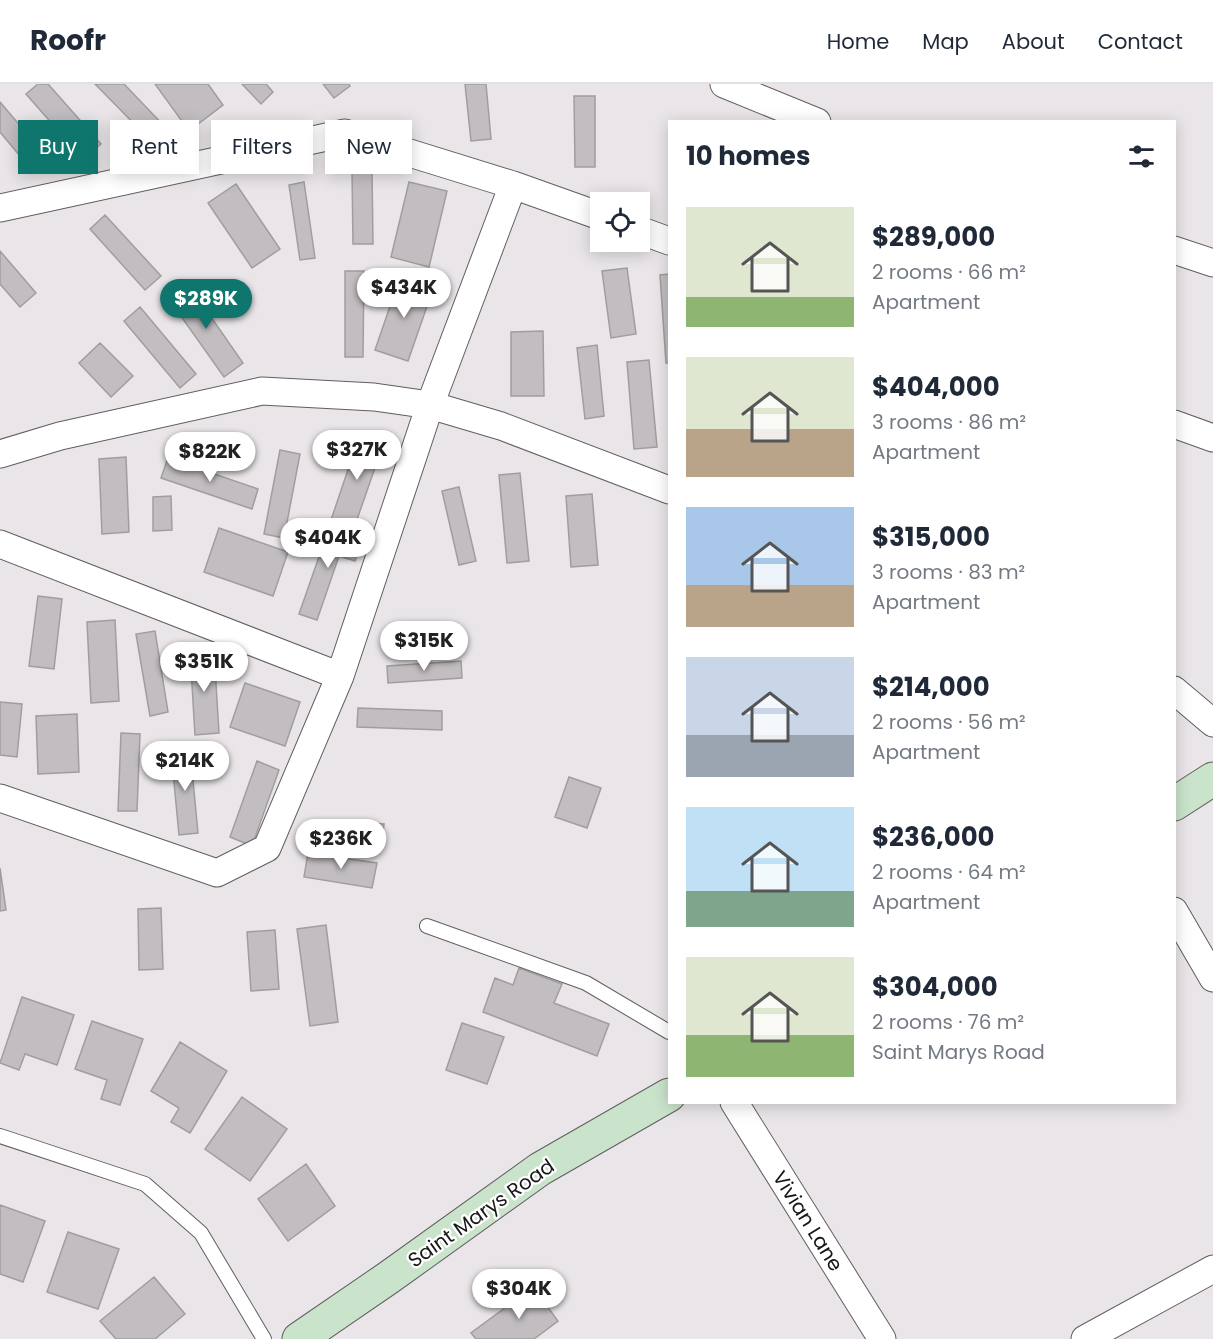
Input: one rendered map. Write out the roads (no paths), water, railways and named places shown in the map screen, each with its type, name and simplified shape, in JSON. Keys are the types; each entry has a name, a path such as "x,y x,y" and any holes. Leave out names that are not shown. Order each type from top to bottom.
{"main road":[{"path":"1176,803 1213,779"},
{"name":"Saint Marys Road","path":"299,1339 540,1169 668,1096"}],"street":[{"path":"724,84 812,120"},
{"path":"0,208 345,133 513,185 590,212"},
{"path":"0,798 217,873 267,848 340,676 430,405 513,185"},
{"path":"650,234 668,241"},
{"path":"1176,251 1213,263"},
{"path":"0,454 60,436 262,392 374,397 430,405 501,426 668,490"},
{"path":"1176,425 1213,438"},
{"path":"0,544 340,676"},
{"path":"1176,692 1213,723"},
{"path":"1176,915 1213,978"},
{"name":"Vivian Lane","path":"735,1104 882,1339"},
{"path":"1085,1339 1213,1269"}],"lane":[{"path":"427,926 586,982 668,1031"},
{"path":"0,1136 145,1184 201,1233 264,1339"}]}
